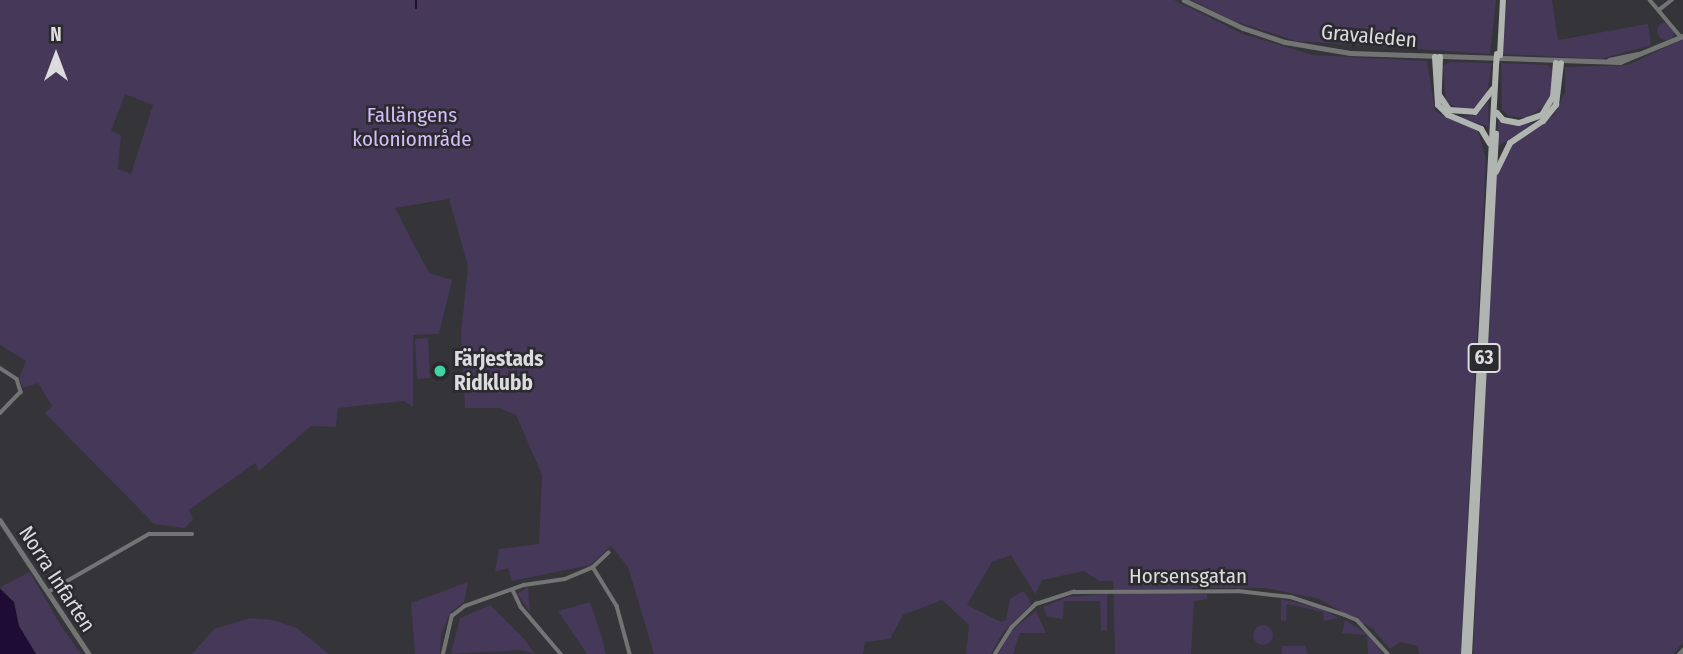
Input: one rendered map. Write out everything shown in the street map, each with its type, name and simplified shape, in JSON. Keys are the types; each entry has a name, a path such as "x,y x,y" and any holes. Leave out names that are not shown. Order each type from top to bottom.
{"main road":[{"name":"63","path":"1466,654 1502,0"},
{"path":"1437,57 1439,94 1453,112 1467,115 1479,110 1495,84"},
{"path":"1437,57 1434,90 1438,105 1448,115 1480,129 1491,147"},
{"path":"1497,113 1519,123 1542,115 1553,97 1558,63"},
{"path":"1493,181 1510,142 1543,121 1556,105 1558,63"},
{"name":"63","path":"1466,654 1491,147 1498,66"}],"street":[{"name":"Gravaleden","path":"1184,0 1243,28 1305,46 1437,57 1558,63 1625,61 1682,37"},
{"path":"1650,0 1682,37"},
{"path":"1659,10 1672,0"},
{"path":"0,368 17,379 21,388 18,399 0,414"},
{"name":"Norra Infarten","path":"0,520 89,654"},
{"path":"48,592 149,534 192,534"},
{"path":"443,654 452,616 465,606 513,590 565,579 593,567 608,553"},
{"path":"593,567 617,606 630,654"},
{"path":"513,590 521,607 561,654"},
{"name":"Horsensgatan","path":"995,654 1012,628 1036,604 1074,592 1101,591 1238,591 1291,597 1357,620 1388,654"},
{"path":"1679,654 1683,650"}],"green space":[{"name":"Fallängens koloniområde","path":"0,0 1174,0 1243,34 1313,55 1427,61 1435,111 1478,131 1486,159 1461,654 1419,654 1418,646 1400,642 1390,649 1373,629 1319,599 1266,588 1193,588 1191,594 1207,594 1207,599 1194,601 1191,654 1115,654 1113,581 1099,581 1084,571 1042,580 1035,594 1011,555 992,562 967,605 1001,622 1006,620 1010,599 1023,591 1029,598 1031,605 1003,632 991,654 966,654 969,625 942,600 903,615 890,639 865,642 863,654 654,654 628,567 611,546 590,565 512,581 508,568 495,572 499,549 539,544 542,475 516,415 499,408 465,408 461,334 468,266 449,199 395,208 429,273 452,280 439,334 413,335 413,407 404,401 338,408 336,427 311,426 259,471 255,463 189,510 193,519 185,528 154,524 45,413 52,406 38,383 23,388 19,378 26,361 0,345","holes":["125,94 153,105 131,174 118,169 121,135 111,131"]},
{"path":"1192,0 1496,0 1490,54 1296,41 1234,21"},
{"path":"1507,0 1552,0 1558,40 1648,24 1651,45 1601,59 1502,54"},
{"path":"1666,22 1672,25 1675,31 1672,37 1666,40 1660,37 1657,31 1660,25"},
{"path":"1683,39 1683,643 1673,654 1473,654 1496,166 1506,145 1554,115 1565,92 1565,67 1628,65"},
{"path":"1450,62 1492,63 1487,93 1474,108 1464,111 1446,102 1443,66"},
{"path":"1501,63 1548,65 1553,72 1551,94 1545,106 1526,118 1508,116 1502,109"},
{"path":"1488,102 1489,127 1458,117 1475,115"},
{"path":"1498,121 1514,125 1534,123 1497,147"},
{"path":"428,338 430,378 417,379 415,339"},
{"path":"30,572 61,626 81,654 36,654 19,626 9,597 0,587"},
{"path":"468,582 464,602 450,613 441,634 440,654 415,654 411,603"},
{"path":"528,587 530,612 517,594"},
{"path":"1107,594 1107,630 1101,630 1100,601 1064,601 1063,619 1047,617 1043,607 1067,597"},
{"path":"1281,599 1322,609 1339,618 1324,621 1323,612 1287,604 1286,621 1281,620"},
{"path":"590,602 606,654 587,654 558,611"},
{"path":"490,605 525,640 535,654 522,650 451,654 460,618"},
{"path":"1036,611 1046,633 1020,633 1013,654 998,654 1012,630"},
{"path":"250,618 273,620 297,628 329,654 192,654 214,629"},
{"path":"1345,620 1369,635 1383,654 1368,654 1367,635 1342,633"},
{"path":"1263,625 1270,628 1273,635 1270,642 1263,645 1256,642 1253,635 1256,628"},
{"path":"1282,646 1305,646 1308,654 1282,654"}],"shaded area":[{"path":"0,589 14,602 19,626 36,654 0,654"}],"waterway":[{"path":"416,0 416,8"}],"place":[{"name":"Färjestads Ridklubb","path":"440,371"}]}
